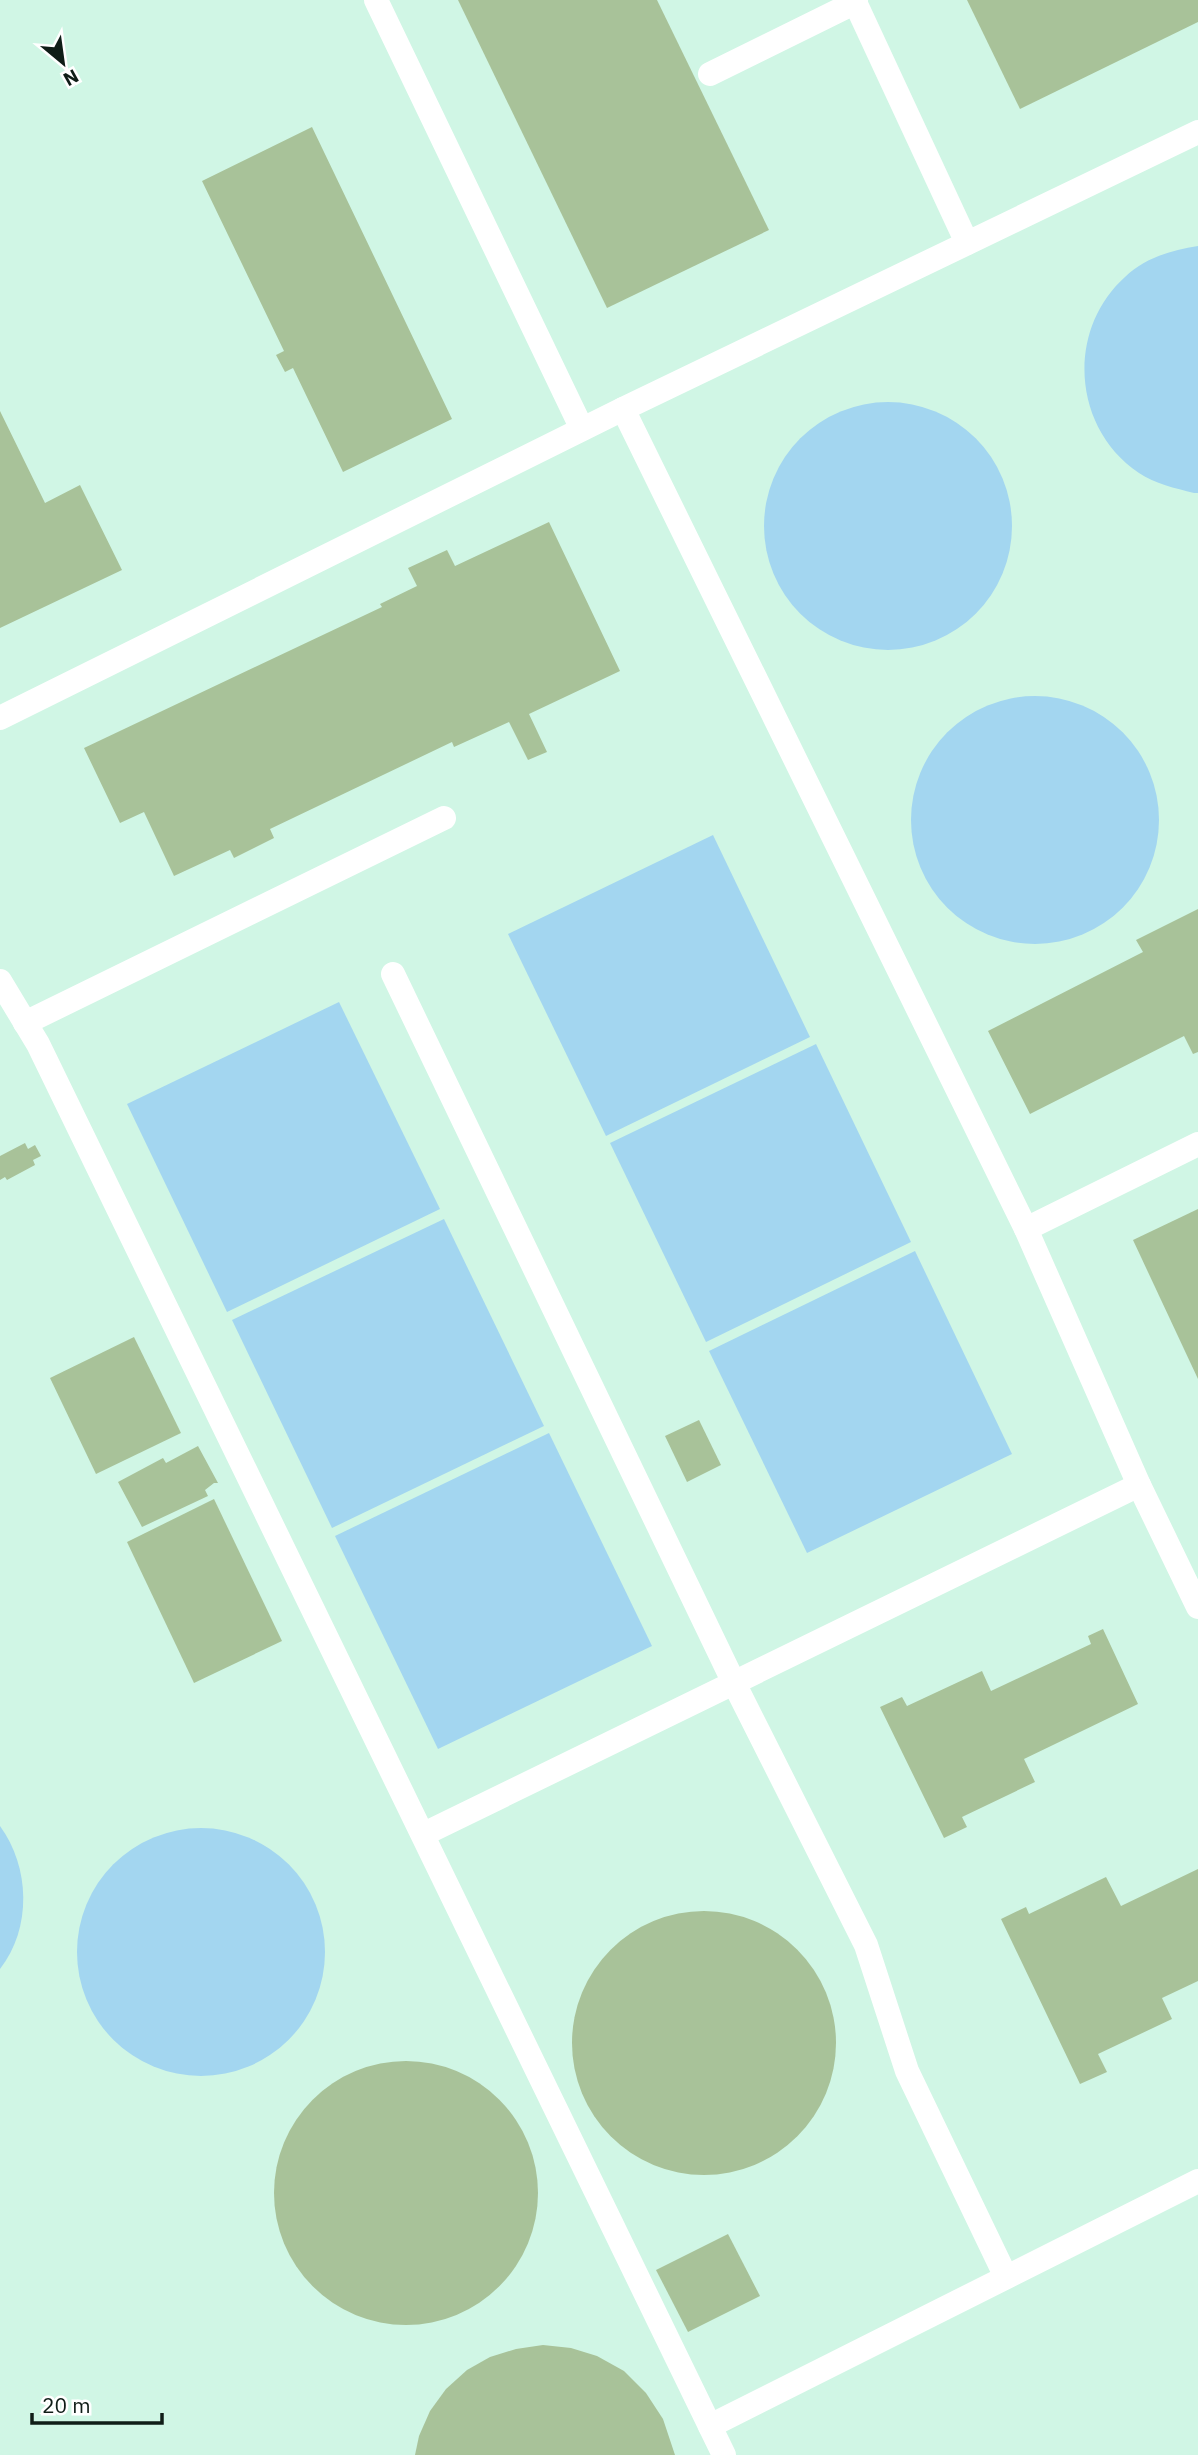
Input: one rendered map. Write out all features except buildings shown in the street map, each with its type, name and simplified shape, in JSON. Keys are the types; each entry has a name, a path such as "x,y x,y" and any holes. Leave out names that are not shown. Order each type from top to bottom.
{"lane":[{"path":"376,0 582,429"},
{"path":"710,74 855,1 967,243"},
{"path":"0,718 582,429 1198,132"},
{"path":"623,409 1026,1229 1139,1485 1198,1607"},
{"path":"25,1023 444,818"},
{"path":"393,975 734,1683 866,1945 907,2071 1006,2277"},
{"path":"0,981 44,1057 724,2455"},
{"path":"1026,1229 1198,1144"},
{"path":"424,1834 1139,1485"},
{"path":"710,2426 1198,2181"}],"water":[{"path":"1198,246 1198,493 1194,493 1145,477 1117,454 1100,431 1090,405 1085,378 1086,350 1093,324 1106,299 1125,277 1141,265 1168,253"},
{"path":"876,402 900,402 947,416 976,438 1003,478 1010,502 1010,550 1003,574 976,614 936,641 900,650 876,650 829,636 809,622 792,605 778,585 769,562 764,538 764,514 778,467 792,447 809,430 829,416 852,407"},
{"path":"1023,696 1047,696 1094,710 1123,732 1150,772 1157,796 1157,844 1150,868 1123,908 1083,935 1047,944 1023,944 976,930 956,916 939,899 925,879 916,856 911,832 911,808 925,761 939,741 956,724 976,710 999,701"},
{"path":"713,835 810,1037 606,1136 508,934"},
{"path":"339,1002 440,1209 227,1312 127,1104"},
{"path":"816,1044 911,1242 706,1342 610,1143"},
{"path":"444,1219 544,1426 332,1528 232,1320"},
{"path":"915,1251 1012,1454 807,1553 709,1351"},
{"path":"549,1433 652,1646 438,1749 335,1536"},
{"path":"0,1826 17,1860 22,1878 23,1898 18,1935 0,1969"},
{"path":"189,1828 213,1828 260,1842 289,1864 316,1904 323,1928 323,1976 316,2000 289,2040 249,2067 213,2076 189,2076 142,2062 122,2048 105,2031 91,2011 82,1988 77,1964 77,1940 91,1893 105,1873 122,1856 142,1842 165,1833"}]}
